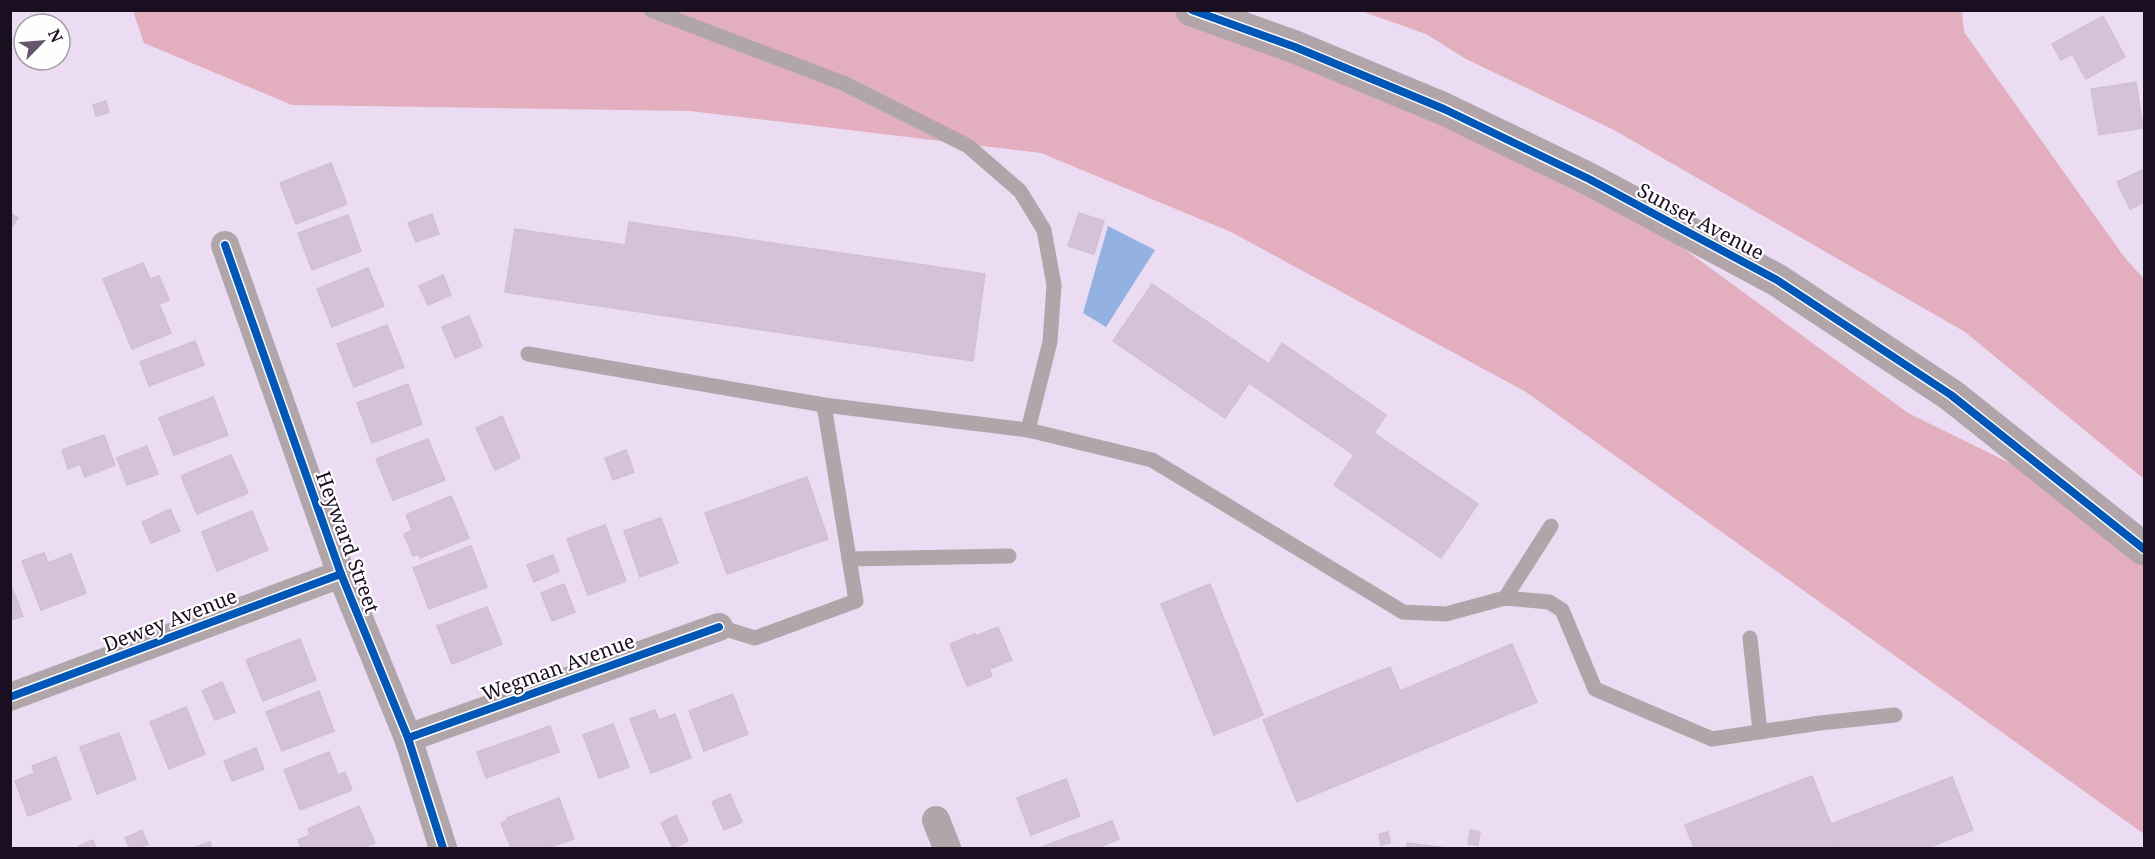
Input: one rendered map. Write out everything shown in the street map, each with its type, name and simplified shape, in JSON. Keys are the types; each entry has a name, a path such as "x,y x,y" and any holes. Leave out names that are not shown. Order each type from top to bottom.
{"street":[{"name":"Sunset Avenue","path":"1192,10 1295,47 1444,109 1589,179 1777,280 1951,395 2145,549"},
{"name":"Heyward Street","path":"225,245 341,574 408,738 443,849"},
{"name":"Dewey Avenue","path":"10,697 341,574"},
{"name":"Wegman Avenue","path":"408,738 718,627"},
{"path":"936,820 946,849"}],"lane":[{"path":"651,10 843,83 968,146 1020,191 1044,230 1054,285 1050,342 1028,430"},
{"path":"528,354 824,405 1028,430 1152,460 1403,612 1446,614 1505,598 1549,602 1562,610 1595,689 1712,740 1820,723 1895,715"},
{"path":"718,627 755,638 855,601 824,405"},
{"path":"1505,598 1551,525"},
{"path":"849,560 1009,556"},
{"path":"1750,638 1760,732"}],"shaded area":[{"path":"1192,10 1589,179 1908,413 2085,500 2144,549 2144,834 1526,392 1231,232 1041,153 690,111 292,105 144,43 133,11"},
{"path":"1361,11 1962,11 1964,32 2125,258 2144,279 2144,479 1965,332 1612,129 1466,59 1426,34"}],"water":[{"path":"1108,226 1155,250 1106,327 1083,313"}],"building":[{"path":"2103,16 2125,57 2086,79 2072,54 2061,60 2052,44"},
{"path":"2136,82 2143,128 2099,135 2091,89"},
{"path":"106,101 109,112 96,116 93,105"},
{"path":"331,163 347,204 296,224 280,183"},
{"path":"2144,169 2144,202 2130,209 2117,182"},
{"path":"10,213 18,218 10,229"},
{"path":"1079,213 1104,221 1094,254 1068,246"},
{"path":"432,214 439,234 416,242 408,223"},
{"path":"348,215 361,251 312,270 298,233"},
{"path":"629,222 985,274 973,361 505,292 515,229 625,245"},
{"path":"143,263 150,279 159,276 169,300 159,304 171,333 132,349 103,279"},
{"path":"368,268 384,306 332,327 317,289"},
{"path":"443,275 451,295 428,305 419,286"},
{"path":"1152,284 1269,364 1282,343 1386,415 1374,433 1478,504 1441,558 1334,485 1354,455 1249,383 1225,418 1113,341"},
{"path":"469,316 482,346 455,358 442,327"},
{"path":"387,325 404,367 354,387 337,344"},
{"path":"195,341 204,365 149,386 140,362"},
{"path":"408,384 422,424 372,443 357,403"},
{"path":"213,397 228,435 174,455 159,418"},
{"path":"502,416 520,458 495,470 476,428"},
{"path":"104,435 115,465 85,477 80,464 68,469 62,450"},
{"path":"428,439 445,480 393,500 376,459"},
{"path":"147,446 158,474 127,485 117,458"},
{"path":"626,450 634,472 613,480 605,458"},
{"path":"231,455 248,493 197,514 181,476"},
{"path":"807,477 828,539 727,574 705,513"},
{"path":"451,496 469,538 420,558 419,554 413,556 404,534 412,530 406,515"},
{"path":"170,509 180,531 151,543 142,522"},
{"path":"252,511 268,550 217,571 202,532"},
{"path":"661,518 678,563 640,577 624,531"},
{"path":"605,525 626,581 588,595 567,539"},
{"path":"471,546 487,587 429,609 413,568"},
{"path":"44,553 48,563 71,554 86,593 41,610 22,561"},
{"path":"553,555 559,571 534,582 527,565"},
{"path":"10,582 23,616 10,620"},
{"path":"564,584 575,612 552,621 541,593"},
{"path":"1210,584 1263,715 1214,735 1161,604"},
{"path":"487,607 502,644 452,664 437,626"},
{"path":"998,627 1012,660 989,669 992,676 967,686 950,644"},
{"path":"300,639 316,680 263,701 246,660"},
{"path":"1512,644 1537,702 1297,802 1263,720 1390,667 1400,691"},
{"path":"222,682 235,712 215,720 202,691"},
{"path":"319,691 334,731 282,751 266,712"},
{"path":"733,694 748,734 704,751 689,711"},
{"path":"186,707 205,754 169,769 150,722"},
{"path":"655,710 659,720 675,714 691,758 651,773 630,719"},
{"path":"613,724 629,767 599,778 583,735"},
{"path":"550,726 559,752 486,778 477,752"},
{"path":"119,733 136,779 97,794 80,747"},
{"path":"256,748 264,769 232,781 224,761"},
{"path":"329,752 338,775 345,772 352,790 300,810 284,770"},
{"path":"56,757 71,799 28,816 15,781 35,773 32,766"},
{"path":"1812,776 1831,824 1952,777 1973,830 1927,848 1837,848 1836,846 1829,848 1694,848 1685,825"},
{"path":"1066,779 1080,816 1031,835 1017,798"},
{"path":"730,794 742,822 724,830 712,802"},
{"path":"559,798 574,839 548,848 511,848 501,823 508,820 507,818"},
{"path":"359,806 375,843 362,848 301,848 298,840 310,835 308,829"},
{"path":"676,815 688,841 673,848 661,823"},
{"path":"1112,821 1119,839 1097,848 1039,848"},
{"path":"142,830 148,844 130,848 125,838"},
{"path":"1470,830 1480,832 1478,845 1468,844"},
{"path":"1388,832 1390,843 1381,845 1379,834"},
{"path":"93,840 96,848 79,846"},
{"path":"210,842 212,848 193,848"},
{"path":"1407,843 1448,848 1407,848"}],"cycle path":[{"path":"1192,10 1295,47 1444,109 1589,179 1777,280 1951,395 2144,549"},
{"path":"225,245 341,574 408,738 443,848"},
{"path":"10,697 341,574"},
{"path":"408,738 719,627"}]}
